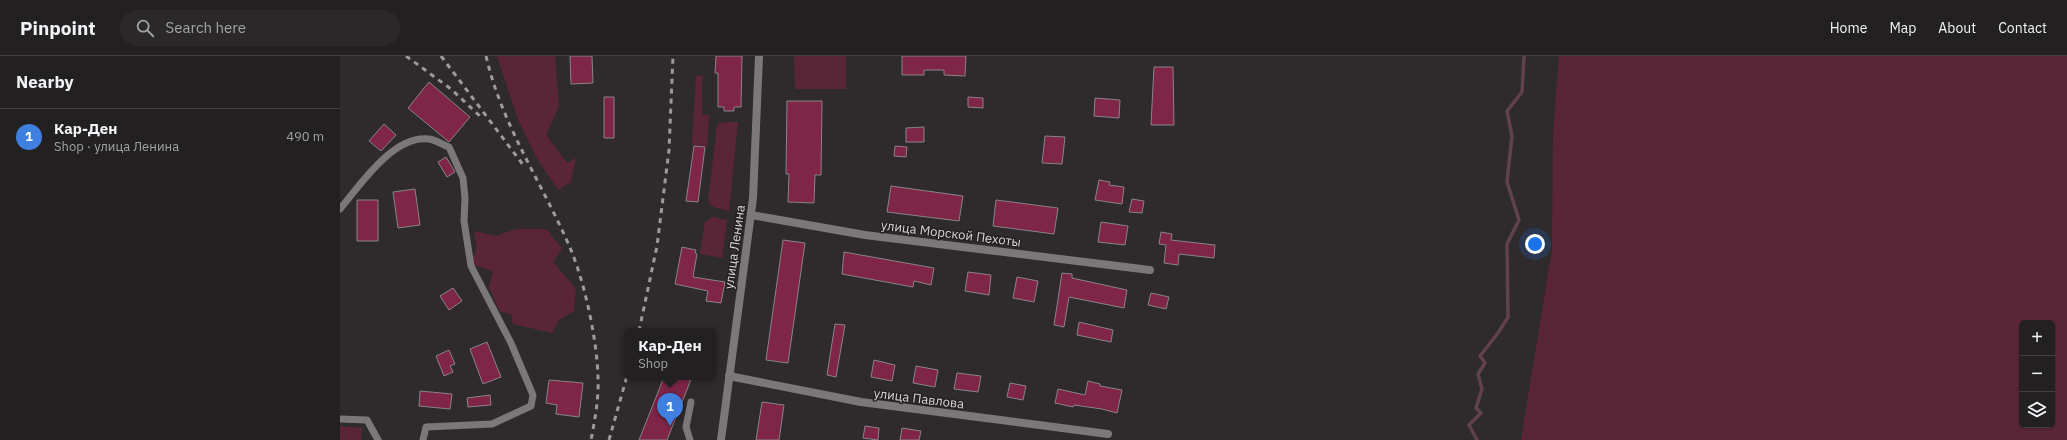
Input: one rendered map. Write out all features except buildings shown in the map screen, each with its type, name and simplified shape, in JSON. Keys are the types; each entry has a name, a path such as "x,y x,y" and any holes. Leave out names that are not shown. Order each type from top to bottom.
{"street":[{"name":"улица Ленина","path":"720,440 750,215 759,56"},
{"name":"улица Морской Пехоты","path":"750,215 865,235 1150,270"},
{"name":"улица Павлова","path":"729,376 861,402 1108,434"}],"lane":[{"path":"340,209 384,158 410,141 429,139 449,147 463,178 465,198 464,221 471,266 511,343 534,395 531,406 492,424 426,427 423,440"},
{"path":"690,440 686,427 691,402"},
{"path":"340,419 367,420 378,440"}],"shaded area":[{"path":"497,56 555,56 559,106 546,135 567,163 576,158 571,182 558,190 536,157 519,122"},
{"path":"794,56 846,56 846,89 795,89"},
{"path":"1559,56 2067,56 2067,440 1521,440 1552,249 1553,134"},
{"path":"702,75 702,115 709,115 707,147 692,145 696,76"},
{"path":"723,122 738,122 729,211 713,207 708,201 717,125"},
{"path":"712,217 727,220 722,258 700,254 705,222"},
{"path":"516,229 546,229 562,248 553,262 576,289 574,311 559,320 552,333 513,324 511,314 500,312 489,287 493,271 470,264 477,248 474,231 496,236"},
{"path":"340,426 362,428 361,440 340,440"}],"waterway":[{"path":"1477,440 1469,425 1481,413 1476,408 1482,389 1478,374 1485,363 1480,356 1498,333 1508,317 1507,244 1519,220 1507,182 1512,136 1507,111 1522,92 1524,56"}],"railway":[{"path":"406,56 451,89 482,118"},
{"path":"441,56 524,166"},
{"path":"486,56 502,107 560,226 571,250 581,279 593,330 597,362 597,401 591,440"},
{"path":"640,328 657,246 669,150 673,56"},
{"path":"609,440 626,380"}],"place":[{"name":"Кар-Ден","path":"670,426"}]}
